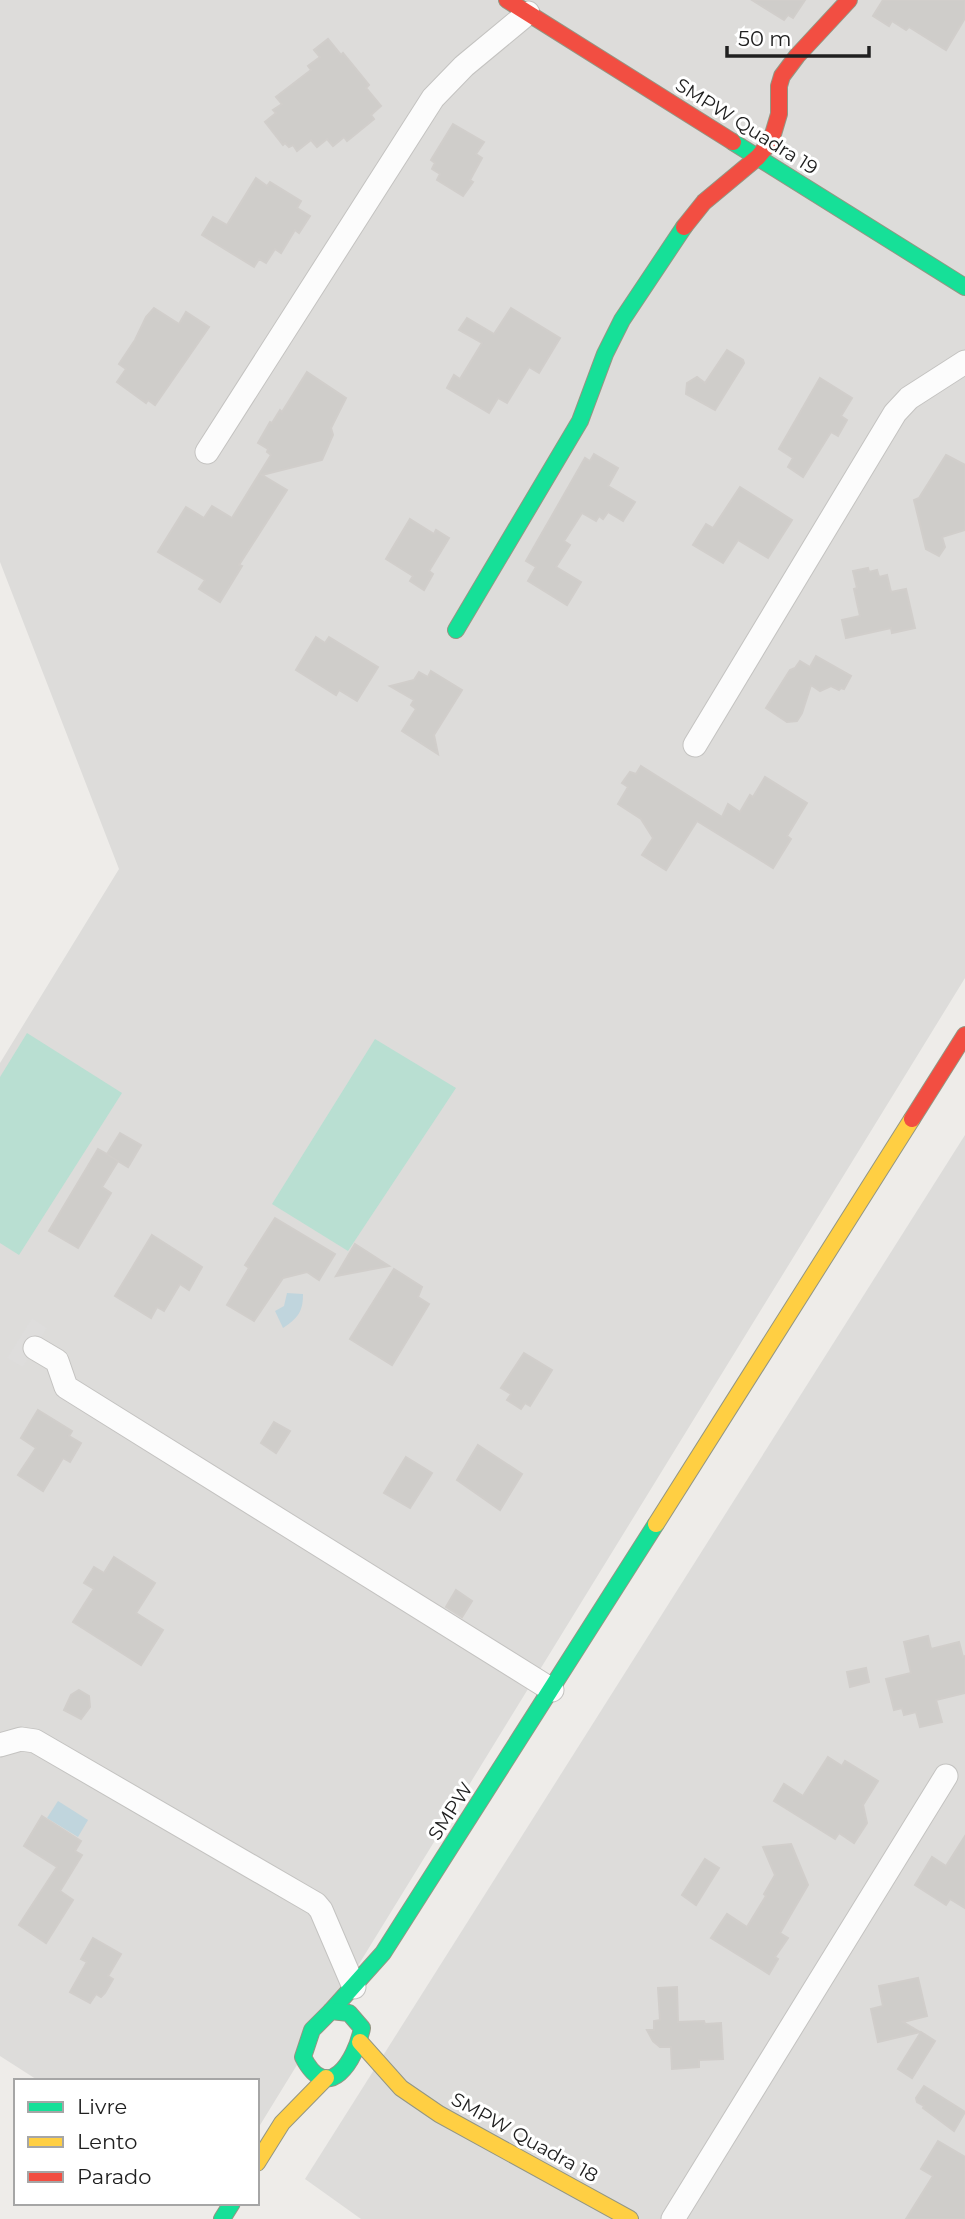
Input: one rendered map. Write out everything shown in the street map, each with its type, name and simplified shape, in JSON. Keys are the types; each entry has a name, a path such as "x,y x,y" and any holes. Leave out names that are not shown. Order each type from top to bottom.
{"street":[{"name":"SMPW Quadra 19","path":"508,0 965,286"},
{"path":"456,630 580,421 622,320 685,225 704,202 758,157 771,141 776,128 782,76 849,0"},
{"path":"207,452 433,98 464,66 528,13"},
{"path":"695,745 895,413 909,398 965,362"},
{"name":"SMPW","path":"299,2070 312,2030 331,2011 363,1988 965,1035"},
{"path":"35,1348 57,1361 66,1387 552,1690"},
{"path":"0,1745 21,1739 35,1741 316,1904 363,1988"},
{"path":"673,2219 946,1776"},
{"name":"SMPW Quadra 18","path":"331,2011 349,2013 362,2028 401,2088"},
{"path":"282,2123 340,2076 351,2061 362,2028"},
{"path":"259,2159 282,2123 299,2070 340,2076"},
{"name":"SMPW Quadra 18","path":"377,2082 401,2088 439,2114 630,2219"}],"shaded area":[{"path":"0,0 965,0 965,978 259,2127 259,2079 36,2079 0,2056 0,1063 119,869 0,562"},
{"path":"965,1135 965,2219 361,2219 305,2179"},
{"path":"32,1318 47,1328 23,1367 7,1358"}],"green space":[{"path":"27,1033 122,1093 19,1255 0,1243 0,1077"},
{"path":"375,1039 456,1088 348,1251 272,1204"}],"water":[{"path":"287,1293 303,1294 303,1300 299,1314 283,1328 275,1311 284,1306"},
{"path":"58,1801 88,1820 78,1837 47,1818"}],"building":[{"path":"752,0 805,0 793,18 788,15 784,20"},
{"path":"883,0 965,0 965,18 946,50 909,27 906,30 892,21 889,26 873,16"},
{"path":"328,39 369,85 366,88 381,106 371,115 374,119 347,141 344,137 333,146 327,139 317,147 311,140 297,151 293,145 283,145 265,122 276,113 273,110 282,104 276,97 311,70 308,66 320,57 314,50"},
{"path":"453,124 484,142 476,154 482,158 470,180 473,182 463,196 437,180 440,174 432,169 435,163 431,160"},
{"path":"256,178 267,186 270,182 301,201 297,208 310,216 299,233 295,230 281,253 275,249 266,263 259,259 254,267 202,235 213,217 227,225"},
{"path":"154,308 179,324 186,312 209,327 155,405 148,400 146,403 117,382 126,369 119,364"},
{"path":"511,308 560,338 539,373 529,367 507,403 498,398 489,413 447,388 454,375 460,379 482,343 459,330 467,318 494,334"},
{"path":"727,350 744,363 715,410 686,394 687,383 697,377 705,383"},
{"path":"307,372 346,398 331,428 333,435 322,460 262,475 287,490 239,565 242,566 220,602 199,589 205,580 158,552 186,507 204,518 212,506 232,518 271,455 267,452 268,449 258,443 270,422 272,423 280,410 282,412"},
{"path":"820,378 852,398 841,416 847,420 838,436 831,432 803,477 788,467 793,458 779,449"},
{"path":"594,454 618,468 608,486 635,502 623,521 608,512 603,519 599,516 596,521 582,513 564,541 570,545 556,567 581,582 567,605 528,581 536,567 526,561 585,458 590,461"},
{"path":"946,455 965,465 965,530 942,537 945,547 939,556 926,549 914,500 919,498"},
{"path":"740,487 792,520 768,558 738,540 723,563 693,545 706,524 713,528"},
{"path":"410,519 434,534 436,530 449,538 429,571 433,574 424,590 410,581 413,576 386,559"},
{"path":"868,568 869,572 877,570 879,577 887,575 891,592 906,589 915,628 892,633 891,628 846,638 842,620 860,616 853,571"},
{"path":"316,637 325,643 329,637 378,667 357,701 339,690 336,695 296,670"},
{"path":"816,656 851,676 844,689 831,686 820,691 811,685 797,721 787,722 766,708 790,670 800,661 810,667"},
{"path":"431,671 462,690 434,735 438,754 402,731 416,709 411,705 414,700 390,686 414,680 419,672 428,677"},
{"path":"641,766 722,817 728,804 740,812 765,777 807,803 787,836 791,839 773,868 697,821 666,870 642,855 653,838 641,819 618,804 628,787 622,783 630,772 636,774"},
{"path":"120,1133 141,1145 128,1167 118,1161 102,1187 111,1193 78,1248 49,1231 98,1149 107,1154"},
{"path":"275,1218 335,1254 319,1280 307,1272 283,1278 254,1321 227,1305 249,1268 245,1265"},
{"path":"152,1235 202,1267 189,1290 180,1284 164,1311 157,1307 151,1318 115,1296"},
{"path":"355,1244 389,1266 336,1276"},
{"path":"394,1269 422,1287 418,1297 429,1304 392,1365 350,1339"},
{"path":"524,1353 552,1370 530,1406 525,1403 521,1409 507,1400 511,1394 501,1388"},
{"path":"38,1410 72,1431 69,1436 81,1443 70,1462 63,1458 43,1491 18,1475 36,1448 21,1438"},
{"path":"274,1422 290,1431 276,1453 261,1443"},
{"path":"478,1445 522,1474 500,1510 457,1480"},
{"path":"406,1457 432,1473 410,1508 384,1493"},
{"path":"114,1557 155,1583 136,1613 163,1630 141,1665 73,1622 94,1589 84,1583 94,1567 104,1573"},
{"path":"456,1590 472,1601 462,1617 446,1607"},
{"path":"928,1636 931,1649 959,1642 963,1657 965,1656 965,1693 936,1700 942,1722 920,1727 916,1712 904,1715 902,1708 894,1710 886,1679 911,1673 904,1642"},
{"path":"866,1668 869,1682 850,1687 847,1672"},
{"path":"79,1690 89,1696 90,1707 81,1719 64,1710 71,1695"},
{"path":"828,1757 842,1766 845,1761 878,1781 863,1805 867,1823 854,1843 839,1833 835,1839 774,1801 784,1784 803,1796"},
{"path":"42,1816 81,1841 75,1851 82,1855 60,1891 73,1900 46,1943 19,1925 57,1867 24,1846"},
{"path":"965,1836 965,1908 950,1899 946,1905 915,1885 932,1857 946,1866"},
{"path":"791,1844 808,1885 780,1933 788,1938 775,1957 778,1959 769,1974 711,1938 727,1914 747,1927 775,1875 763,1847"},
{"path":"705,1859 719,1868 696,1905 682,1895"},
{"path":"93,1938 121,1954 108,1976 113,1979 105,1993 101,1997 96,1994 90,2003 70,1992 87,1962 81,1959"},
{"path":"918,1978 927,2016 903,2022 920,2032 878,2042 871,2009 883,2006 879,1986"},
{"path":"677,1987 678,2022 721,2023 723,2059 699,2060 699,2067 672,2069 671,2047 660,2047 653,2041 647,2030 654,2030 654,2021 660,2020 658,1988"},
{"path":"921,2032 935,2041 912,2078 898,2069"},
{"path":"924,2086 965,2112 954,2131 917,2102 916,2098"},
{"path":"938,2141 965,2157 965,2219 906,2219 933,2176 921,2169"}],"traffic: fast":[{"path":"733,142 965,287"},
{"path":"456,630 580,421 605,354 622,320 684,227"},
{"path":"331,2011 383,1953 656,1524"},
{"path":"331,2011 349,2013 362,2028 354,2053 340,2073 331,2078 322,2078 312,2071 303,2057 312,2030 331,2011"},
{"path":"222,2219 231,2205"}],"traffic: slow":[{"path":"656,1524 912,1119"},
{"path":"360,2042 401,2088 439,2114 630,2219"},
{"path":"259,2160 282,2123 326,2078"}],"traffic: jam":[{"path":"507,0 733,142"},
{"path":"684,227 704,202 758,157 771,141 779,114 779,86 782,76 849,0"},
{"path":"912,1119 965,1035"}]}
